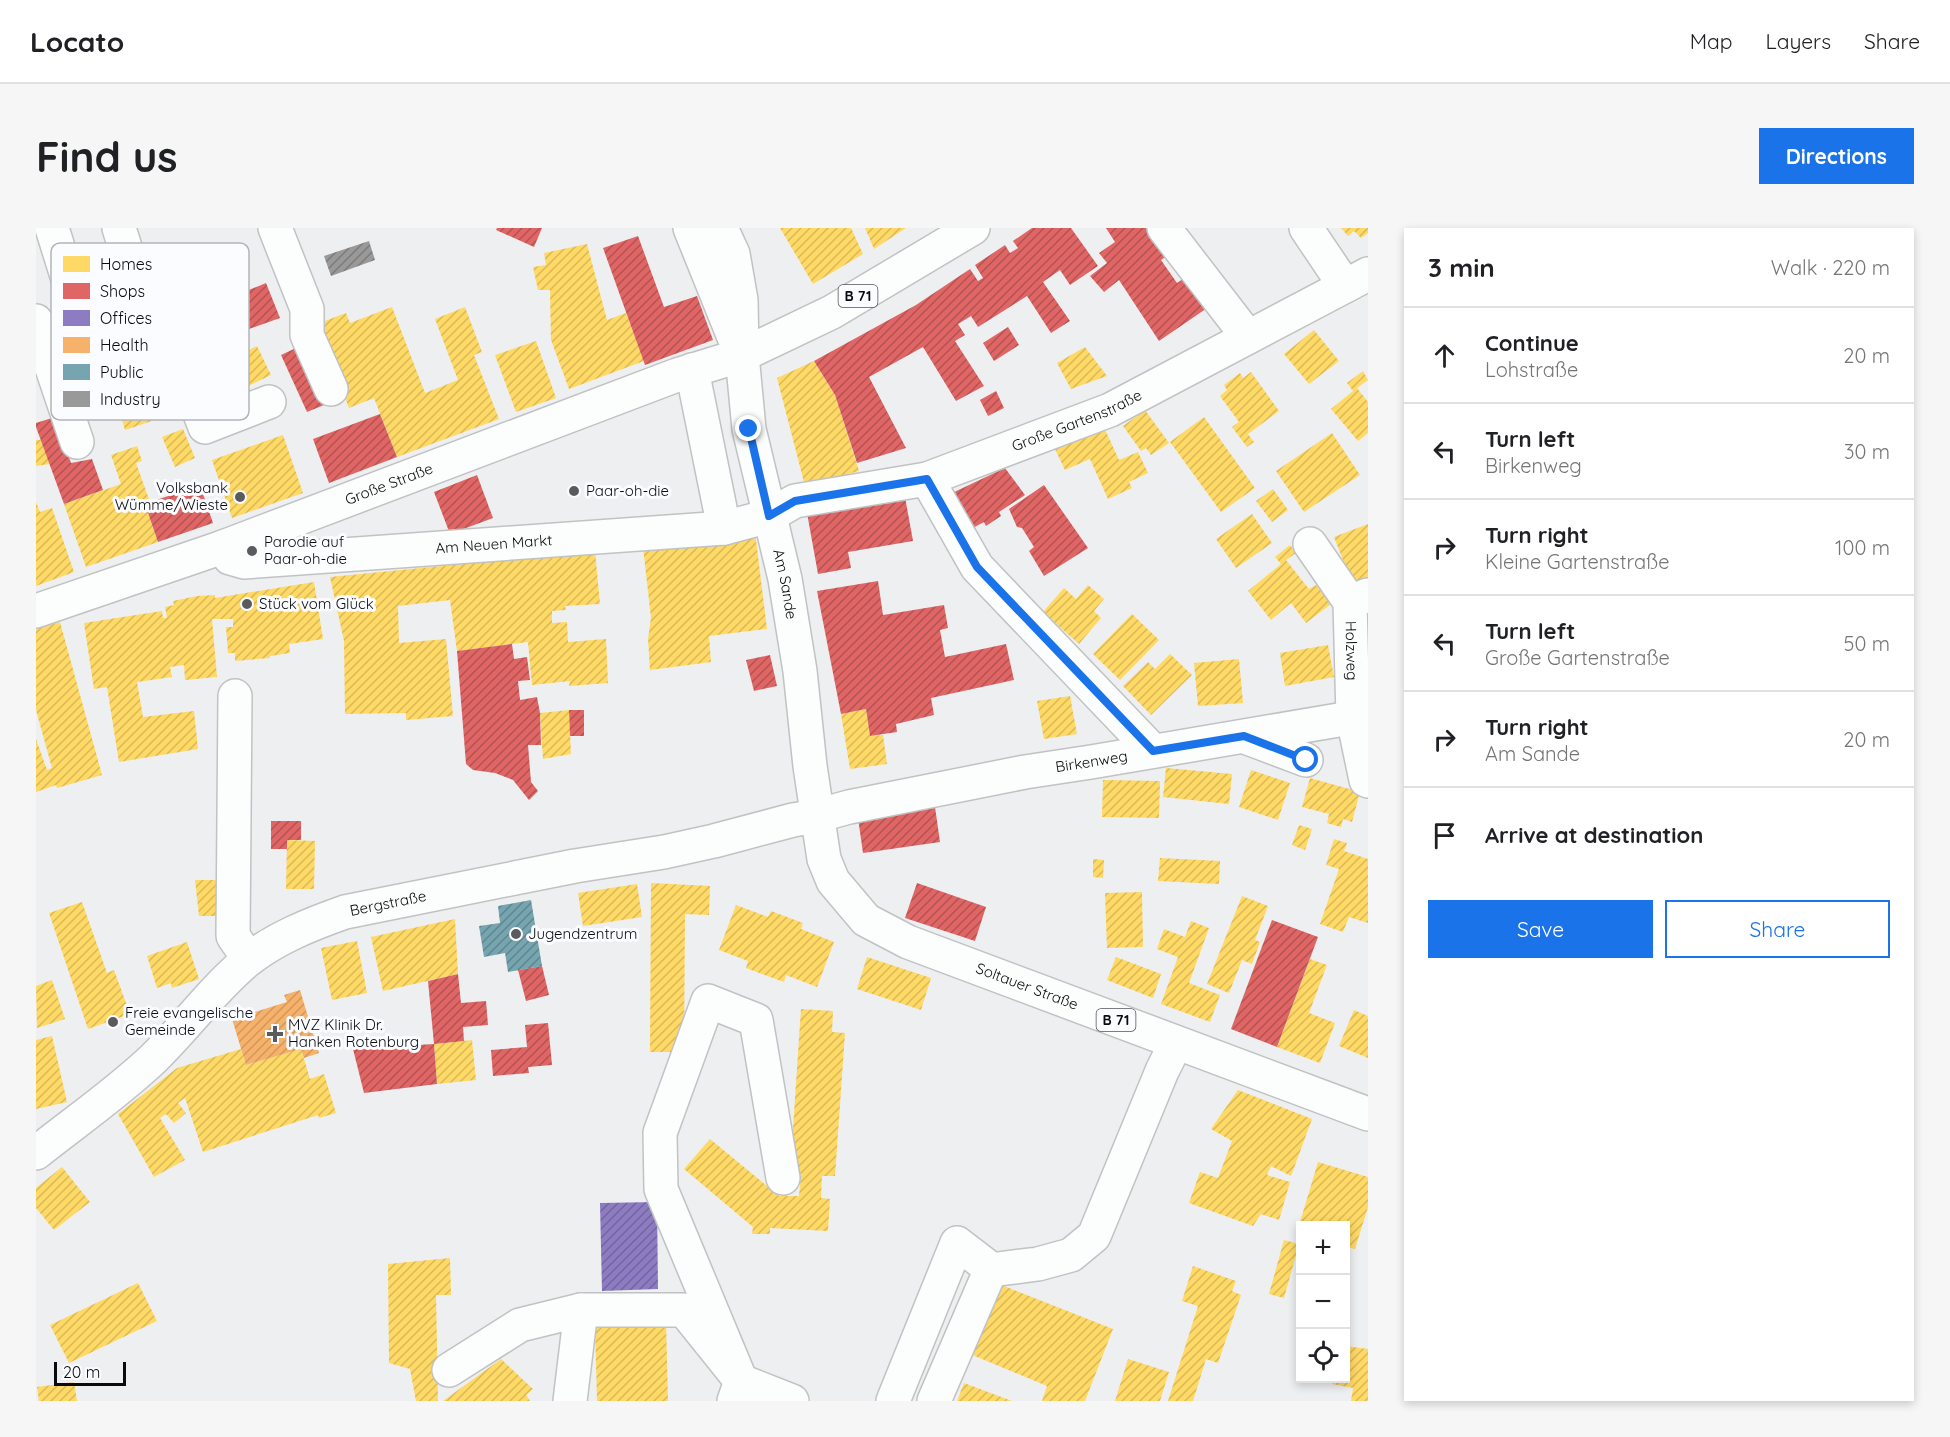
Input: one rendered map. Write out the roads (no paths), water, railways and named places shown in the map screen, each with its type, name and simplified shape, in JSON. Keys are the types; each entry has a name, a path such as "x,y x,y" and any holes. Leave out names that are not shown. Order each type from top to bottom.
{"street":[{"path":"52,228 57,243"},
{"path":"119,228 124,243"},
{"path":"275,228 307,309 307,334 331,389"},
{"path":"690,228 742,355"},
{"path":"721,228 733,254 741,300 742,355"},
{"name":"B 71","path":"742,355 832,312 973,228"},
{"path":"1164,228 1248,337"},
{"path":"1306,228 1357,280"},
{"name":"Große Gartenstraße","path":"769,516 795,501 927,479 1110,410 1357,280"},
{"path":"36,321 51,365"},
{"name":"Große Straße","path":"36,611 223,547 692,370 742,355"},
{"name":"Am Sande","path":"742,355 749,429 785,579 800,671 816,816"},
{"path":"692,370 724,528"},
{"path":"249,410 269,402"},
{"path":"70,420 77,442"},
{"path":"202,420 205,427 223,420"},
{"path":"927,479 977,567 1153,751"},
{"name":"Am Neuen Markt","path":"223,547 230,558 244,562 724,528 769,516"},
{"path":"1310,544 1359,599"},
{"name":"Holzweg","path":"1359,599 1361,717 1366,780 1368,781"},
{"path":"235,696 233,936 249,959"},
{"name":"Birkenweg","path":"816,816 849,807 1025,772 1361,717"},
{"path":"1244,736 1306,760"},
{"name":"Bergstraße","path":"36,1153 153,1058 249,959 285,937 317,922 345,912 564,868 714,842 793,820 816,816"},
{"name":"Soltauer Straße","path":"816,816 824,859 833,881 866,920 908,942 1368,1114"},
{"path":"738,1391 661,1189 660,1133 708,1001 756,1020 783,1178"},
{"path":"893,1401 957,1243 990,1270 1038,1264 1071,1255 1094,1236 1162,1071 1176,1043"},
{"path":"933,1401 990,1270"},
{"path":"570,1401 581,1310"},
{"path":"449,1370 520,1325 581,1310 684,1310 738,1391 792,1401"}],"place":[{"name":"Paar-oh-die","path":"574,491"},
{"name":"Volksbank Wümme/Wieste","path":"240,497"},
{"name":"Parodie auf Paar-oh-die","path":"252,551"},
{"name":"Stück vom Glück","path":"247,604"},
{"name":"Jugendzentrum","path":"516,934"},
{"name":"Freie evangelische Gemeinde","path":"113,1022"},
{"name":"MVZ Klinik Dr. Hanken Rotenburg","path":"275,1034"}]}
